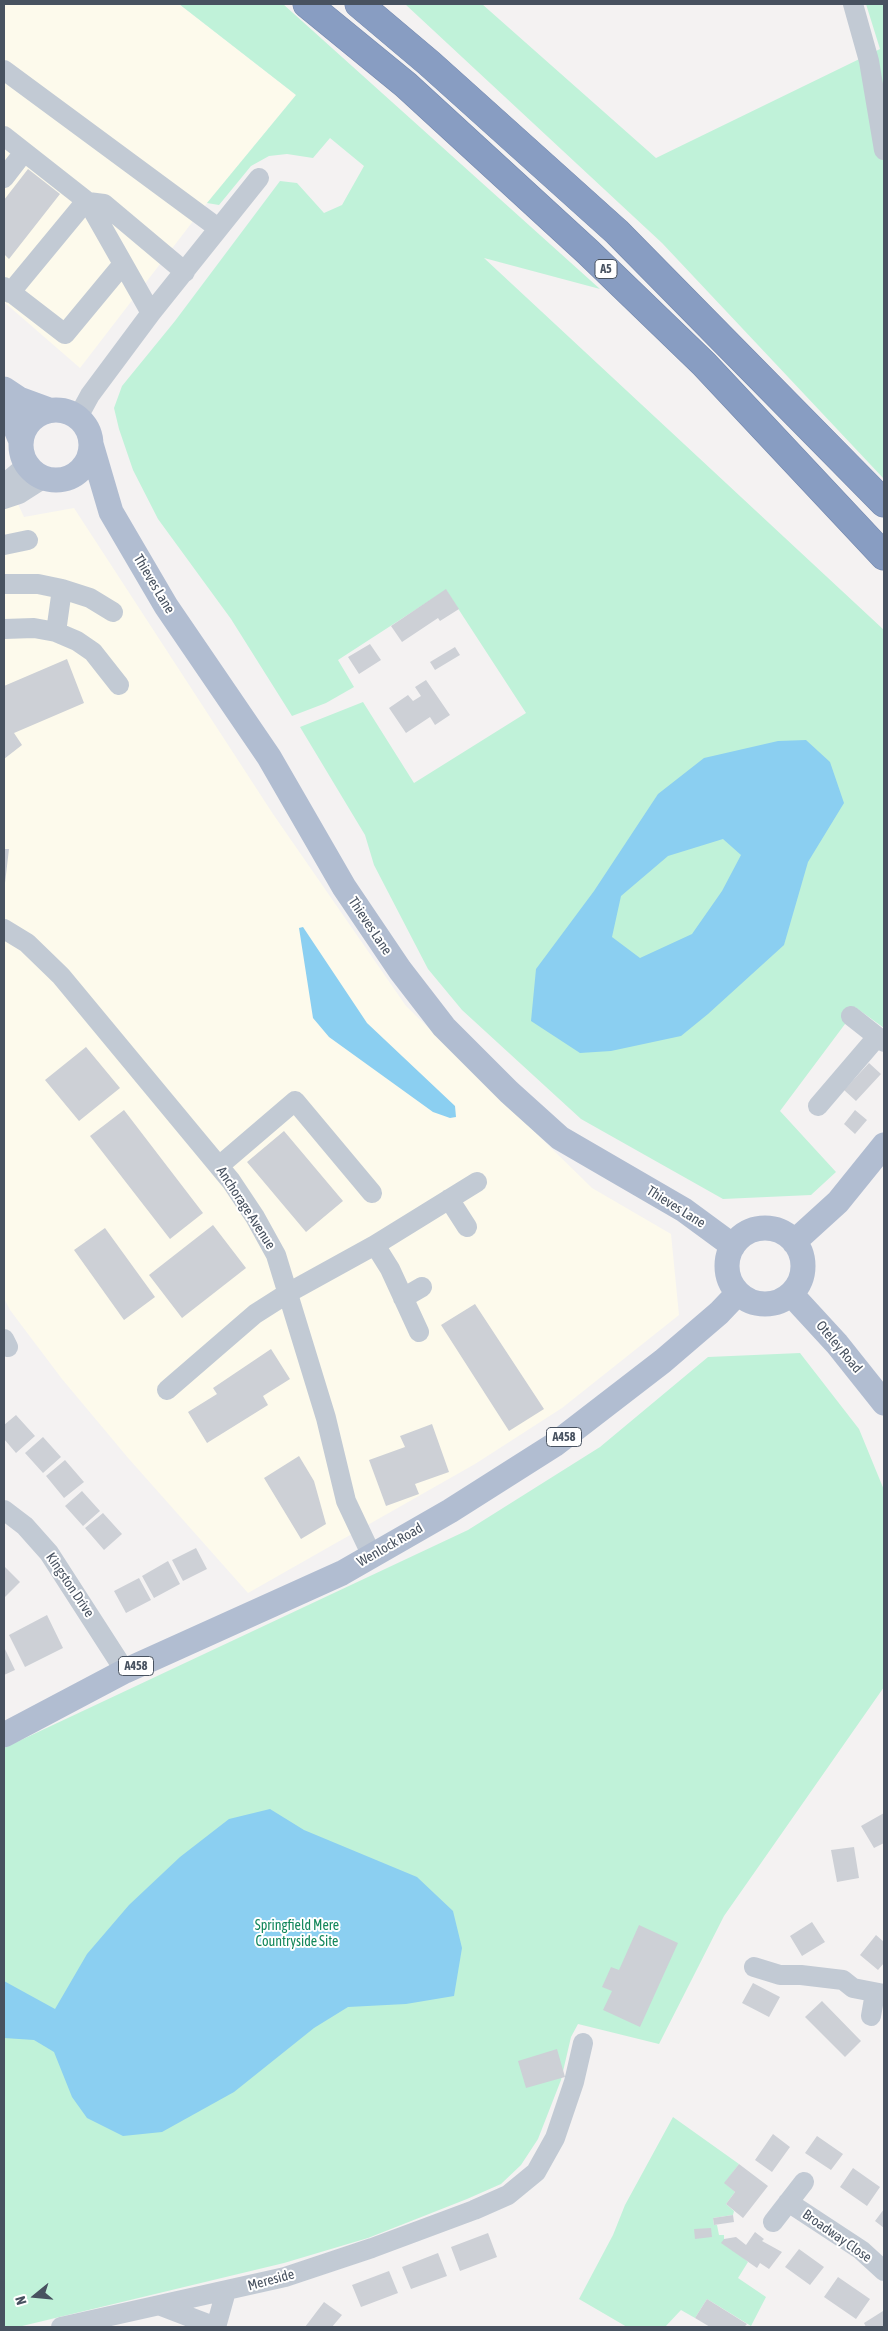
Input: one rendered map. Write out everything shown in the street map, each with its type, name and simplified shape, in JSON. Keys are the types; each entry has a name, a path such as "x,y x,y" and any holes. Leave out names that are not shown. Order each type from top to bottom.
{"highway":[{"name":"A5","path":"307,4 406,85 595,258 704,364 884,556"},
{"name":"A5","path":"359,4 429,63 617,232 884,503"}],"main road":[{"path":"4,389 19,399 49,410 64,410 78,417 88,429 111,512"},
{"path":"4,402 21,440 22,454 35,472 61,480 70,478 82,470 89,458 91,444"},
{"path":"21,440 30,421 49,410"},
{"path":"70,478 111,512"},
{"name":"Thieves Lane","path":"111,512 166,606 269,758 344,887 400,970 444,1027 509,1092 560,1138 684,1210 733,1246"},
{"path":"794,1242 838,1202 884,1145"},
{"path":"762,1228 774,1229 786,1234 800,1252 803,1263 800,1280 791,1294 781,1301 770,1304 758,1304 747,1300 738,1293 731,1282 727,1270 728,1258 733,1246 741,1237 751,1231 762,1228"},
{"name":"Wenlock Road","path":"4,1735 125,1671 342,1573 450,1511 554,1445 663,1362 719,1313 738,1293"},
{"name":"Oteley Road","path":"791,1294 838,1344 884,1403"}],"street":[{"path":"853,4 869,61 872,92 884,150"},
{"path":"4,70 218,228"},
{"path":"4,136 87,201 151,313"},
{"path":"4,178 24,152"},
{"path":"78,417 90,395 151,313 259,178"},
{"path":"87,201 104,204 185,272"},
{"path":"87,201 7,290 65,334 123,264"},
{"path":"4,487 9,480 35,472"},
{"path":"4,499 19,494 35,472"},
{"path":"4,544 28,540"},
{"path":"4,584 38,584 62,589 90,598 113,612"},
{"path":"56,632 62,589"},
{"path":"4,629 34,628 56,632 77,641 93,652 118,685"},
{"name":"Anchorage Avenue","path":"4,929 27,943 61,976 219,1166 255,1217 276,1255 326,1418 346,1501 372,1556"},
{"path":"818,1106 881,1040 851,1016"},
{"path":"219,1166 295,1101 372,1193"},
{"path":"167,1390 255,1314 288,1293 375,1246 477,1182"},
{"path":"449,1199 467,1227"},
{"path":"375,1246 390,1269 419,1332"},
{"path":"403,1298 422,1286"},
{"name":"Kingston Drive","path":"4,1510 25,1526 49,1553 125,1671"},
{"path":"754,1967 780,1975 801,1975 843,1980 853,1988 879,1993 871,2016"},
{"name":"Mereside","path":"61,2327 285,2277 474,2210 508,2195 536,2172 555,2138 566,2110 583,2044"},
{"name":"Broadway Close","path":"773,2222 804,2182"},
{"name":"Broadway Close","path":"788,2202 860,2250 884,2271"},
{"path":"161,2306 216,2327 226,2291"}],"shaded area":[{"path":"4,4 179,4 296,95 207,203 80,368 4,302"},
{"path":"4,474 24,517 74,508 273,814 406,1006 592,1188 671,1234 679,1315 562,1408 475,1464 248,1593 129,1459 62,1379 10,1310 4,1298"}],"green space":[{"path":"179,4 283,4 600,289 484,258 884,630 884,1028 855,1007 851,1016 780,1111 836,1172 811,1195 723,1199 581,1119 462,1010 428,969 374,865 365,835 300,727 363,702 414,783 526,713 446,590 338,660 354,687 326,703 292,716 231,619 158,519 133,470 119,429 114,408 122,386 175,321 280,181 297,183 324,213 342,205 364,166 330,138 313,158 287,154 269,156 251,166 219,205 207,203 296,95"},
{"path":"405,4 482,4 656,158 880,49 866,4 884,4 884,479 662,243"},
{"name":"Springfield Mere Countryside Site","path":"800,1353 859,1429 884,1490 884,1687 724,1916 659,2044 578,2024 571,2037 561,2080 538,2139 521,2165 501,2184 467,2199 368,2238 284,2263 18,2327 4,2327 4,1748 468,1530 600,1447 708,1357"},
{"path":"673,2117 739,2164 725,2183 735,2192 726,2204 734,2211 733,2215 713,2218 719,2235 724,2235 724,2239 748,2262 738,2278 766,2297 751,2326 707,2299 695,2318 681,2310 665,2327 627,2327 579,2299 613,2235 625,2205"}],"water":[{"path":"806,740 830,762 844,803 808,862 784,945 681,1036 611,1051 580,1053 531,1021 536,969 594,891 658,794 704,758 778,741","holes":["723,839 741,855 722,891 692,934 640,958 612,937 621,896 668,856"]},
{"path":"303,927 367,1023 455,1106 456,1117 450,1118 433,1112 329,1037 313,1018 299,928"},
{"path":"270,1809 304,1830 417,1877 453,1911 462,1948 454,1996 406,2004 348,2007 314,2028 234,2092 162,2132 123,2136 87,2118 72,2097 54,2052 34,2040 4,2038 4,1981 55,2009 87,1954 129,1905 180,1857 229,1819"}],"building":[{"path":"28,169 60,194 9,259 4,254 4,200"},
{"path":"446,589 459,609 440,621 438,618 402,642 391,626"},
{"path":"370,644 381,660 359,674 348,657"},
{"path":"455,647 460,655 435,670 430,662"},
{"path":"67,659 84,703 14,733 22,745 4,759 4,686"},
{"path":"426,680 450,715 435,725 430,717 406,733 389,708 408,695 413,701 421,696 415,687"},
{"path":"4,849 9,849 5,883 4,883"},
{"path":"86,1047 120,1088 79,1121 45,1080"},
{"path":"869,1063 881,1074 856,1101 844,1090"},
{"path":"124,1110 203,1213 170,1239 90,1136"},
{"path":"855,1110 867,1120 855,1134 844,1124"},
{"path":"284,1131 343,1201 306,1232 247,1162"},
{"path":"213,1225 246,1268 182,1318 149,1275"},
{"path":"105,1228 155,1297 124,1320 74,1250"},
{"path":"475,1304 544,1409 509,1431 441,1325"},
{"path":"271,1349 290,1379 263,1396 268,1405 207,1443 188,1412 217,1394 213,1388"},
{"path":"16,1415 35,1436 16,1453 4,1439 4,1425"},
{"path":"432,1424 449,1472 415,1484 419,1494 386,1506 369,1460 405,1447 400,1436"},
{"path":"43,1437 61,1457 43,1473 25,1453"},
{"path":"299,1456 314,1481 326,1524 301,1539 264,1478"},
{"path":"65,1460 84,1482 64,1498 46,1476"},
{"path":"82,1491 100,1511 83,1526 65,1506"},
{"path":"103,1513 122,1534 104,1550 85,1528"},
{"path":"196,1548 207,1569 183,1581 172,1560"},
{"path":"168,1561 180,1584 154,1598 142,1576"},
{"path":"4,1566 20,1582 4,1598"},
{"path":"139,1578 151,1600 126,1613 114,1591"},
{"path":"47,1615 63,1648 25,1667 9,1635"},
{"path":"4,1647 15,1670 4,1675"},
{"path":"884,1813 884,1843 874,1848 861,1826"},
{"path":"854,1847 859,1878 837,1882 831,1850"},
{"path":"812,1922 825,1942 802,1956 790,1936"},
{"path":"639,1925 678,1943 640,2027 603,2010 612,1991 602,1987 611,1967 619,1970"},
{"path":"876,1935 884,1942 884,1963 878,1970 860,1955"},
{"path":"753,1983 780,1997 769,2017 742,2003"},
{"path":"822,2001 861,2041 845,2057 805,2017"},
{"path":"557,2049 565,2077 526,2088 518,2061"},
{"path":"773,2134 790,2147 772,2172 755,2160"},
{"path":"817,2136 843,2154 831,2170 805,2153"},
{"path":"739,2164 768,2186 743,2218 726,2204 735,2192 724,2183"},
{"path":"853,2168 880,2187 867,2206 840,2187"},
{"path":"884,2209 884,2228 875,2221"},
{"path":"733,2215 734,2222 714,2225 713,2218"},
{"path":"711,2228 712,2237 695,2239 694,2229"},
{"path":"755,2232 764,2239 762,2241 782,2252 769,2269 760,2263 757,2268 721,2243 724,2239 736,2237 746,2245"},
{"path":"488,2233 497,2257 460,2271 451,2247"},
{"path":"799,2249 824,2267 810,2285 785,2267"},
{"path":"438,2253 447,2276 411,2289 402,2267"},
{"path":"389,2271 398,2293 361,2307 352,2285"},
{"path":"838,2277 870,2299 856,2319 824,2297"},
{"path":"707,2299 747,2324 744,2327 710,2327 695,2318"},
{"path":"324,2302 342,2315 332,2327 305,2327"},
{"path":"883,2311 884,2327 866,2327 864,2323"}]}
